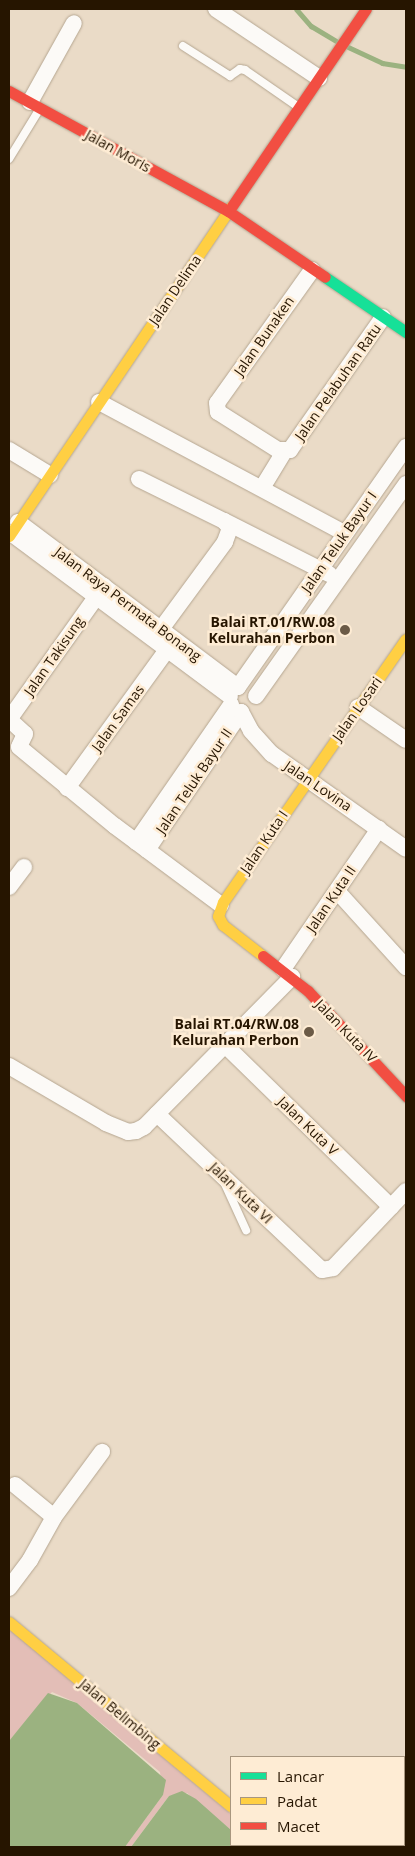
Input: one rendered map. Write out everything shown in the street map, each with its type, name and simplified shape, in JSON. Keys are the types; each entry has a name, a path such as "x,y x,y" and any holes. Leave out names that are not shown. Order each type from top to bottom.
{"street":[{"path":"216,9 318,78"},
{"name":"Jalan Delima","path":"12,530 366,9"},
{"path":"35,105 74,23"},
{"name":"Jalan Moris","path":"9,91 228,211 312,270 406,332"},
{"name":"Jalan Bunaken","path":"288,450 218,412 217,403 312,270"},
{"name":"Jalan Pelabuhan Ratu","path":"262,488 383,318"},
{"path":"99,402 344,533"},
{"name":"Jalan Teluk Bayur I","path":"406,447 320,568 235,700 252,708 256,696 406,484"},
{"path":"9,450 50,475"},
{"path":"139,479 320,568 337,579"},
{"path":"363,507 381,519"},
{"path":"158,633 228,537 230,528 224,521"},
{"name":"Jalan Raya Permata Bonang","path":"12,530 158,633 235,700"},
{"name":"Jalan Takisung","path":"100,591 11,717 11,721 25,734 14,748 221,905"},
{"name":"Jalan Losari","path":"307,780 406,640"},
{"name":"Jalan Samas","path":"67,788 172,644"},
{"path":"235,700 250,688 256,696"},
{"name":"Jalan Lovina","path":"235,700 264,746 307,780 406,849"},
{"name":"Jalan Teluk Bayur II","path":"141,846 235,700"},
{"path":"358,707 406,740"},
{"name":"Jalan Kuta I","path":"221,905 307,780"},
{"name":"Jalan Kuta II","path":"9,1066 58,1097 116,1128 136,1131 157,1114 225,1045 287,973 336,891 379,829"},
{"path":"9,887 24,867"},
{"path":"336,891 406,968"},
{"name":"Jalan Kuta IV","path":"221,905 218,912 220,921 287,973 334,1017 406,1096"},
{"name":"Jalan Kuta V","path":"225,1045 391,1207"},
{"name":"Jalan Kuta VI","path":"157,1114 316,1266 326,1271 335,1266 391,1207"},
{"path":"391,1207 406,1190"},
{"path":"9,1588 30,1560 54,1517 102,1452"},
{"path":"15,1485 54,1517"},
{"name":"Jalan Belimbing","path":"9,1622 230,1805"}],"lane":[{"path":"183,46 230,76 240,69 245,70 299,107"},
{"path":"9,159 35,105"},
{"path":"218,1171 246,1230"}],"shaded area":[{"path":"9,1629 230,1813 230,1829 187,1793 169,1796 131,1847 125,1847 163,1795 160,1772 77,1703 52,1692 9,1741"},
{"path":"48,1693 77,1703 166,1780 163,1795 125,1847 9,1847 9,1741"},
{"path":"182,1791 196,1799 230,1829 230,1846 251,1847 131,1847 169,1796"},
{"path":"405,1842 406,1847 341,1847 405,1846"}],"waterway":[{"path":"296,9 311,26 336,41"},
{"path":"348,47 382,63 406,67"}],"traffic: fast":[{"path":"325,277 406,332"}],"traffic: slow":[{"path":"9,536 232,206"},
{"path":"263,956 223,925 218,916 223,902 406,639"},
{"path":"9,1622 230,1805"}],"traffic: jam":[{"path":"232,206 366,9"},
{"path":"9,91 228,211 325,277"},
{"path":"263,956 308,991 406,1096"}],"place":[{"name":"Balai RT.01/RW.08 Kelurahan Perbon","path":"345,630"},
{"name":"Balai RT.04/RW.08 Kelurahan Perbon","path":"309,1032"}]}
